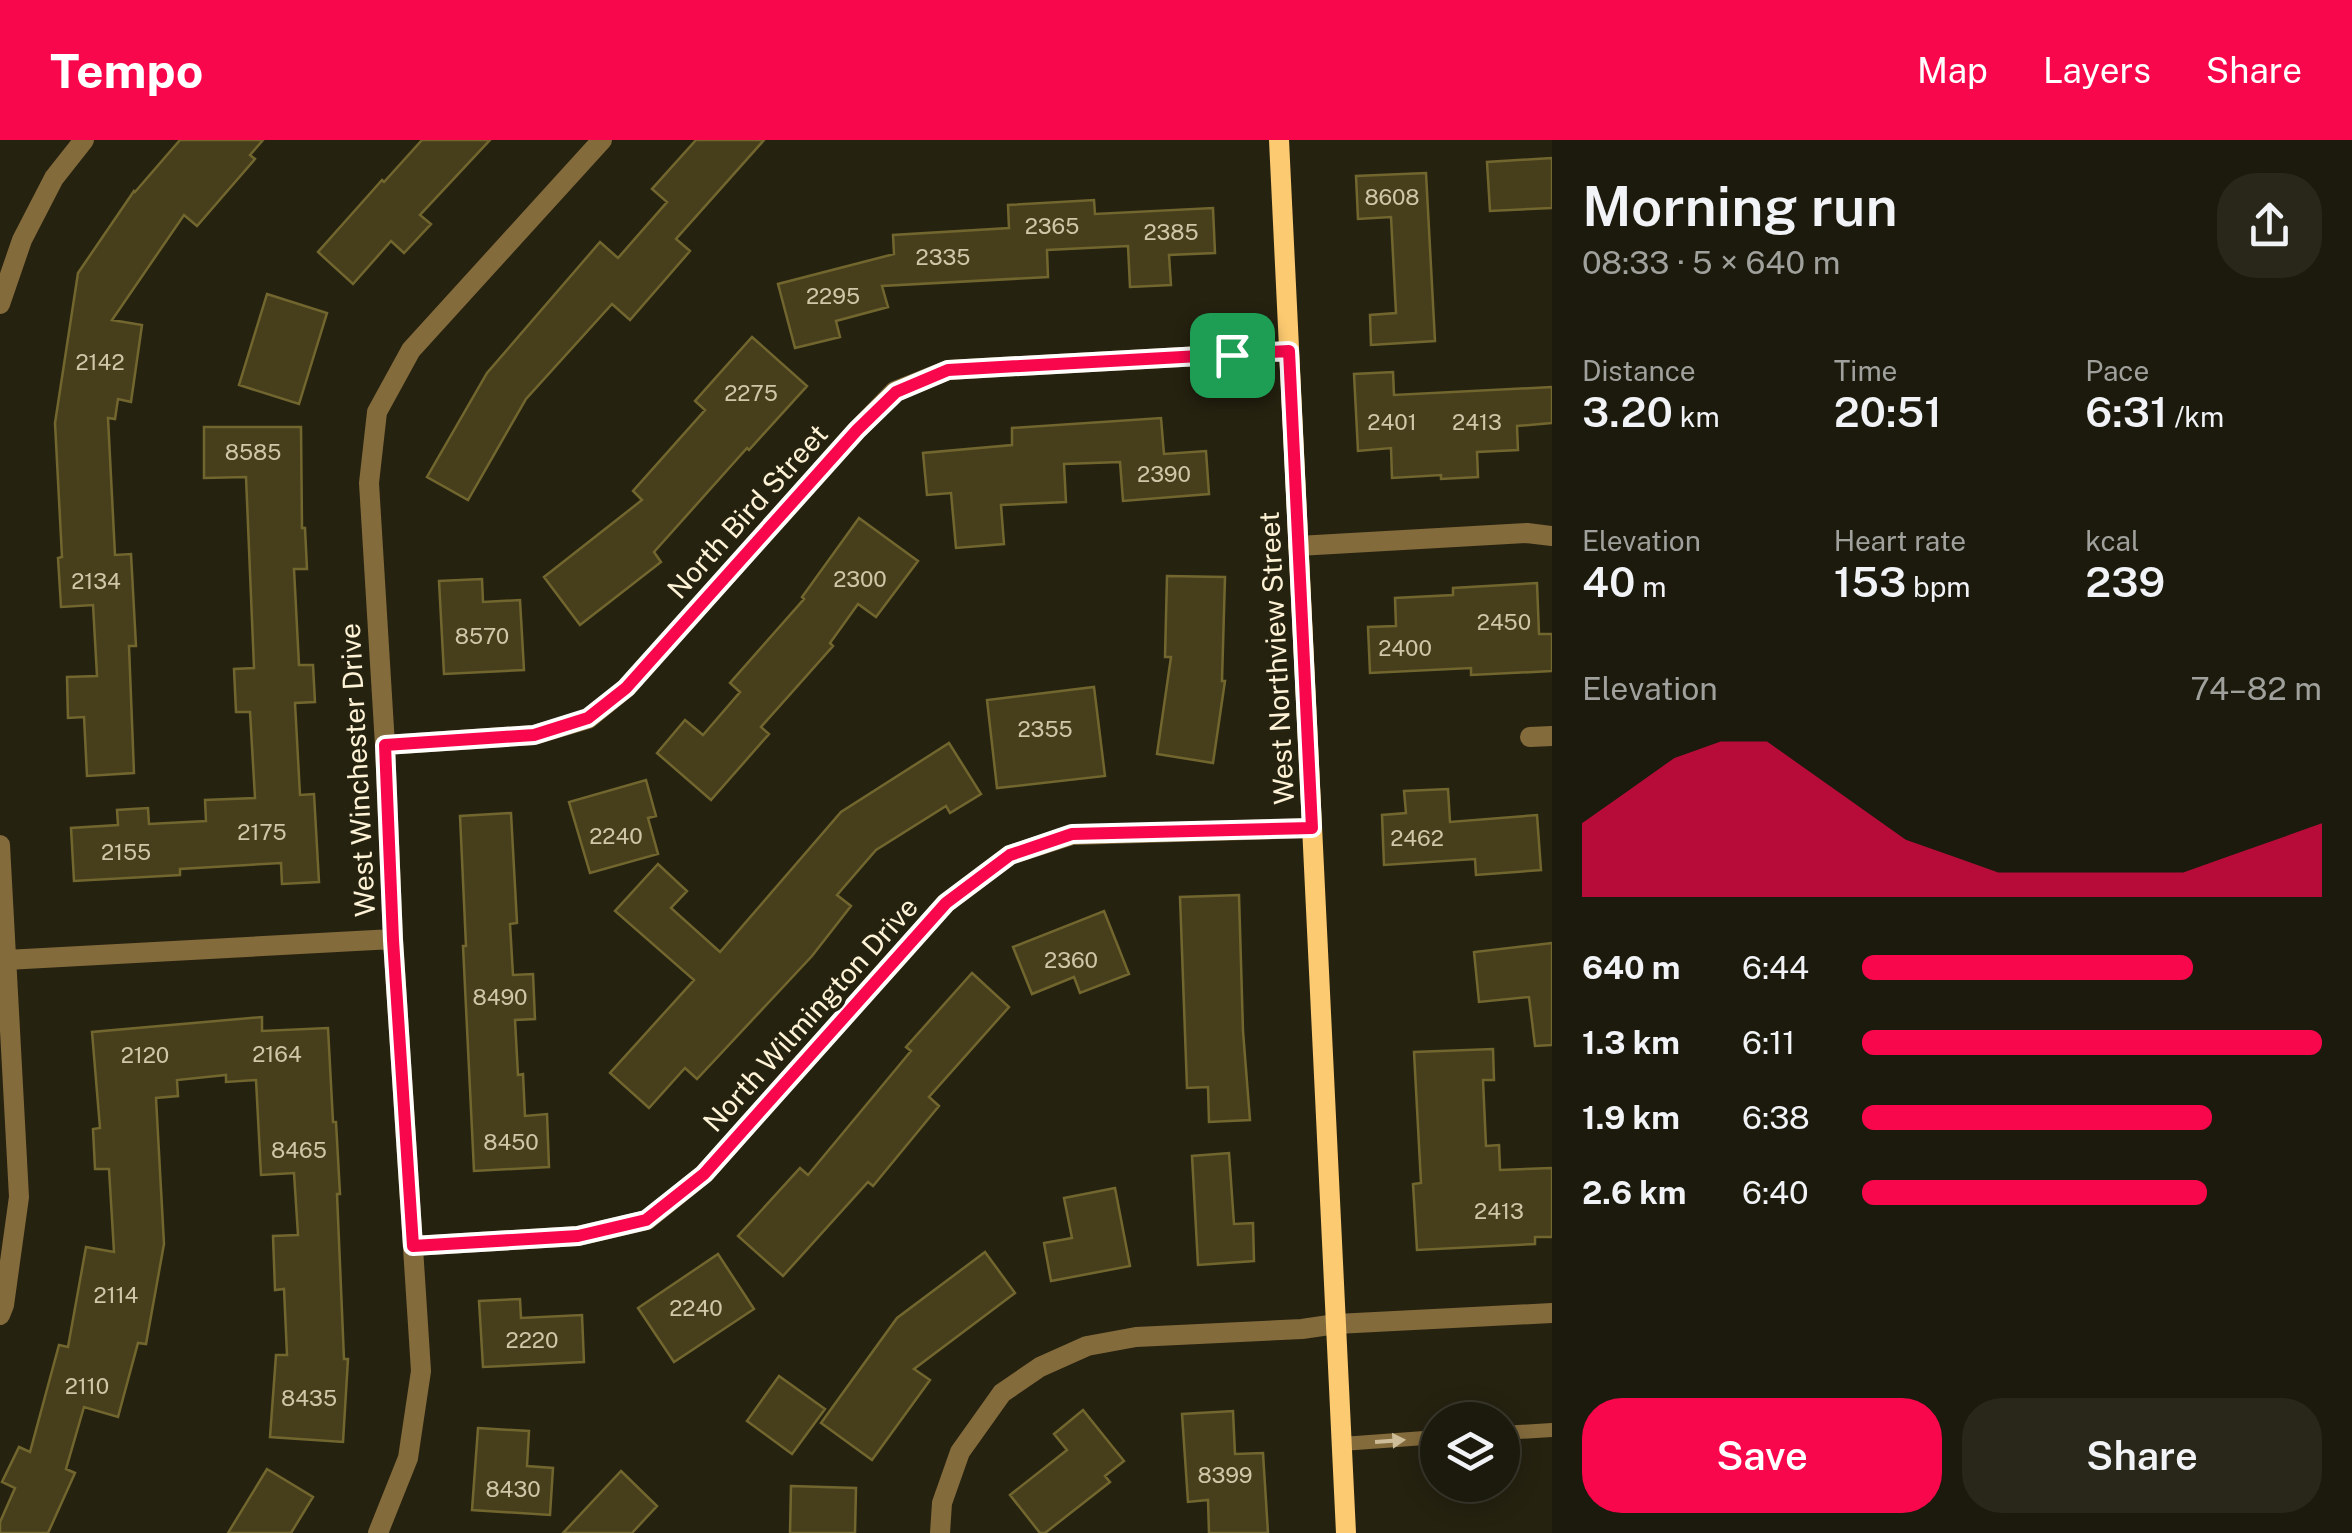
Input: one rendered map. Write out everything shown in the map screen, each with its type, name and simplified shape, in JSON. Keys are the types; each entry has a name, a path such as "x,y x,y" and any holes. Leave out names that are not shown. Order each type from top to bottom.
{"street":[{"path":"0,304 22,240 54,178 84,140"},
{"name":"West Winchester Drive","path":"378,1533 408,1458 421,1371 369,483 378,412 411,350 602,140"},
{"name":"West Northview Street","path":"1279,140 1346,1533"},
{"name":"North Bird Street","path":"385,745 534,735 588,718 626,688 857,430 896,392 948,370 1289,351"},
{"path":"1298,546 1527,532 1552,536"},
{"path":"1530,736 1552,736"},
{"name":"North Wilmington Drive","path":"413,1246 578,1236 646,1220 704,1174 946,903 1010,855 1072,834 1312,828"},
{"path":"0,846 9,1152 19,1197 0,1315"},
{"path":"6,960 393,940"},
{"path":"940,1533 942,1503 960,1452 1002,1394 1040,1367 1087,1346 1136,1336 1552,1313"}],"lane":[{"path":"1520,1432 1552,1430"},
{"path":"1342,1444 1420,1439"}],"building":[{"path":"180,140 263,140 250,155 255,159 197,226 184,215 112,320 142,325 131,402 118,399 115,419 108,418 115,555 131,554 136,646 129,646 134,773 87,776 84,717 68,718 67,677 97,676 93,605 61,607 55,423 78,273 134,191"},
{"path":"422,140 490,140 420,215 431,224 404,253 391,241 353,284 318,252"},
{"path":"696,140 764,140 676,239 690,251 630,320 612,304 526,399 468,500 427,477 487,373 600,242 618,258 667,202 652,189"},
{"path":"1552,158 1552,208 1490,211 1487,162"},
{"path":"1426,173 1435,341 1371,345 1370,315 1396,313 1391,217 1358,219 1356,176"},
{"path":"1094,200 1095,214 1213,208 1215,253 1169,255 1171,285 1130,287 1128,246 1047,250 1048,277 882,286 888,307 836,321 840,337 795,348 778,284 894,254 893,235 1009,228 1008,205"},
{"path":"267,294 327,313 299,404 239,385"},
{"path":"752,337 807,386 654,552 661,562 580,625 544,577 642,500 633,491 705,410 695,401"},
{"path":"1393,372 1394,395 1552,387 1552,423 1517,426 1518,450 1477,452 1478,477 1392,478 1391,448 1358,451 1354,374"},
{"path":"1161,418 1164,454 1206,451 1209,494 1123,501 1120,462 1064,464 1066,502 1001,505 1004,544 956,548 951,493 927,495 923,453 1012,445 1012,428"},
{"path":"204,427 301,427 302,528 307,569 294,569 299,665 313,665 315,702 295,703 300,795 314,794 319,882 282,884 281,863 180,869 180,875 74,881 71,828 118,825 117,810 148,808 149,824 206,821 205,800 255,798 250,712 236,712 234,669 254,668 246,477 204,478"},
{"path":"859,518 918,561 876,617 858,604 830,643 833,646 761,727 769,734 711,800 657,753 685,720 703,735 740,692 730,683 804,599"},
{"path":"1167,576 1225,577 1225,681 1213,763 1157,754 1171,657 1165,657"},
{"path":"482,579 483,602 520,600 524,670 444,674 439,581"},
{"path":"1537,583 1539,634 1552,634 1552,671 1471,675 1471,668 1370,673 1368,627 1396,626 1395,598 1453,595 1453,588"},
{"path":"1094,687 1105,776 997,788 987,700"},
{"path":"949,743 981,794 950,813 946,806 876,850 837,895 851,906 812,956 697,1079 685,1068 649,1108 610,1073 694,980 615,911 658,864 687,891 671,908 720,952 841,812"},
{"path":"646,780 656,816 648,818 658,854 590,873 569,802"},
{"path":"1448,789 1450,822 1537,815 1541,870 1476,875 1475,859 1384,865 1382,815 1406,813 1404,791"},
{"path":"511,813 517,923 510,924 513,975 533,974 535,1019 515,1020 518,1075 523,1074 525,1116 547,1114 549,1167 474,1171 460,816"},
{"path":"1239,895 1250,1120 1209,1122 1208,1087 1187,1088 1180,897"},
{"path":"1104,911 1129,974 1080,993 1074,977 1032,994 1013,947"},
{"path":"1552,943 1552,1045 1535,1046 1529,997 1479,1002 1474,952"},
{"path":"972,973 1009,1007 929,1097 939,1106 873,1186 868,1182 783,1276 738,1236 800,1168 808,1175 911,1051 906,1047"},
{"path":"262,1017 262,1031 328,1028 340,1194 344,1359 348,1359 343,1442 270,1437 276,1355 287,1355 284,1289 275,1290 273,1236 298,1235 294,1173 261,1175 256,1080 226,1082 226,1075 177,1080 178,1096 156,1098 164,1244 146,1344 138,1343 118,1417 84,1407 66,1469 75,1473 48,1533 0,1533 0,1522 15,1488 2,1482 19,1447 30,1452 59,1345 68,1347 86,1247 114,1252 109,1169 95,1169 93,1129 100,1128 92,1032"},
{"path":"1493,1049 1494,1080 1483,1080 1486,1146 1499,1145 1500,1170 1552,1168 1552,1237 1535,1237 1535,1244 1417,1250 1413,1184 1421,1183 1414,1052"},
{"path":"1229,1153 1234,1224 1253,1223 1254,1261 1198,1265 1192,1156"},
{"path":"1115,1188 1130,1266 1051,1281 1044,1243 1072,1238 1064,1198"},
{"path":"985,1252 1015,1293 914,1369 930,1380 872,1460 821,1423 897,1318"},
{"path":"718,1254 754,1309 674,1362 638,1308"},
{"path":"520,1299 521,1318 582,1315 584,1362 483,1367 479,1301"},
{"path":"779,1376 825,1409 792,1454 747,1421"},
{"path":"1083,1410 1124,1461 1105,1476 1110,1482 1040,1533 1010,1495 1067,1450 1054,1434"},
{"path":"1233,1411 1235,1454 1263,1453 1268,1533 1209,1533 1208,1500 1188,1502 1182,1414"},
{"path":"478,1428 529,1431 527,1466 553,1468 550,1515 472,1510"},
{"path":"267,1469 313,1497 291,1533 228,1533"},
{"path":"621,1471 657,1506 632,1533 563,1533"},
{"path":"791,1486 856,1488 855,1533 790,1533"}],"route":[{"path":"1289,351 1312,828 1072,834 1010,855 946,903 704,1174 646,1220 578,1236 413,1246 385,745 534,735 588,718 626,688 857,430 896,392 948,370 1232,355 1289,351"}]}
